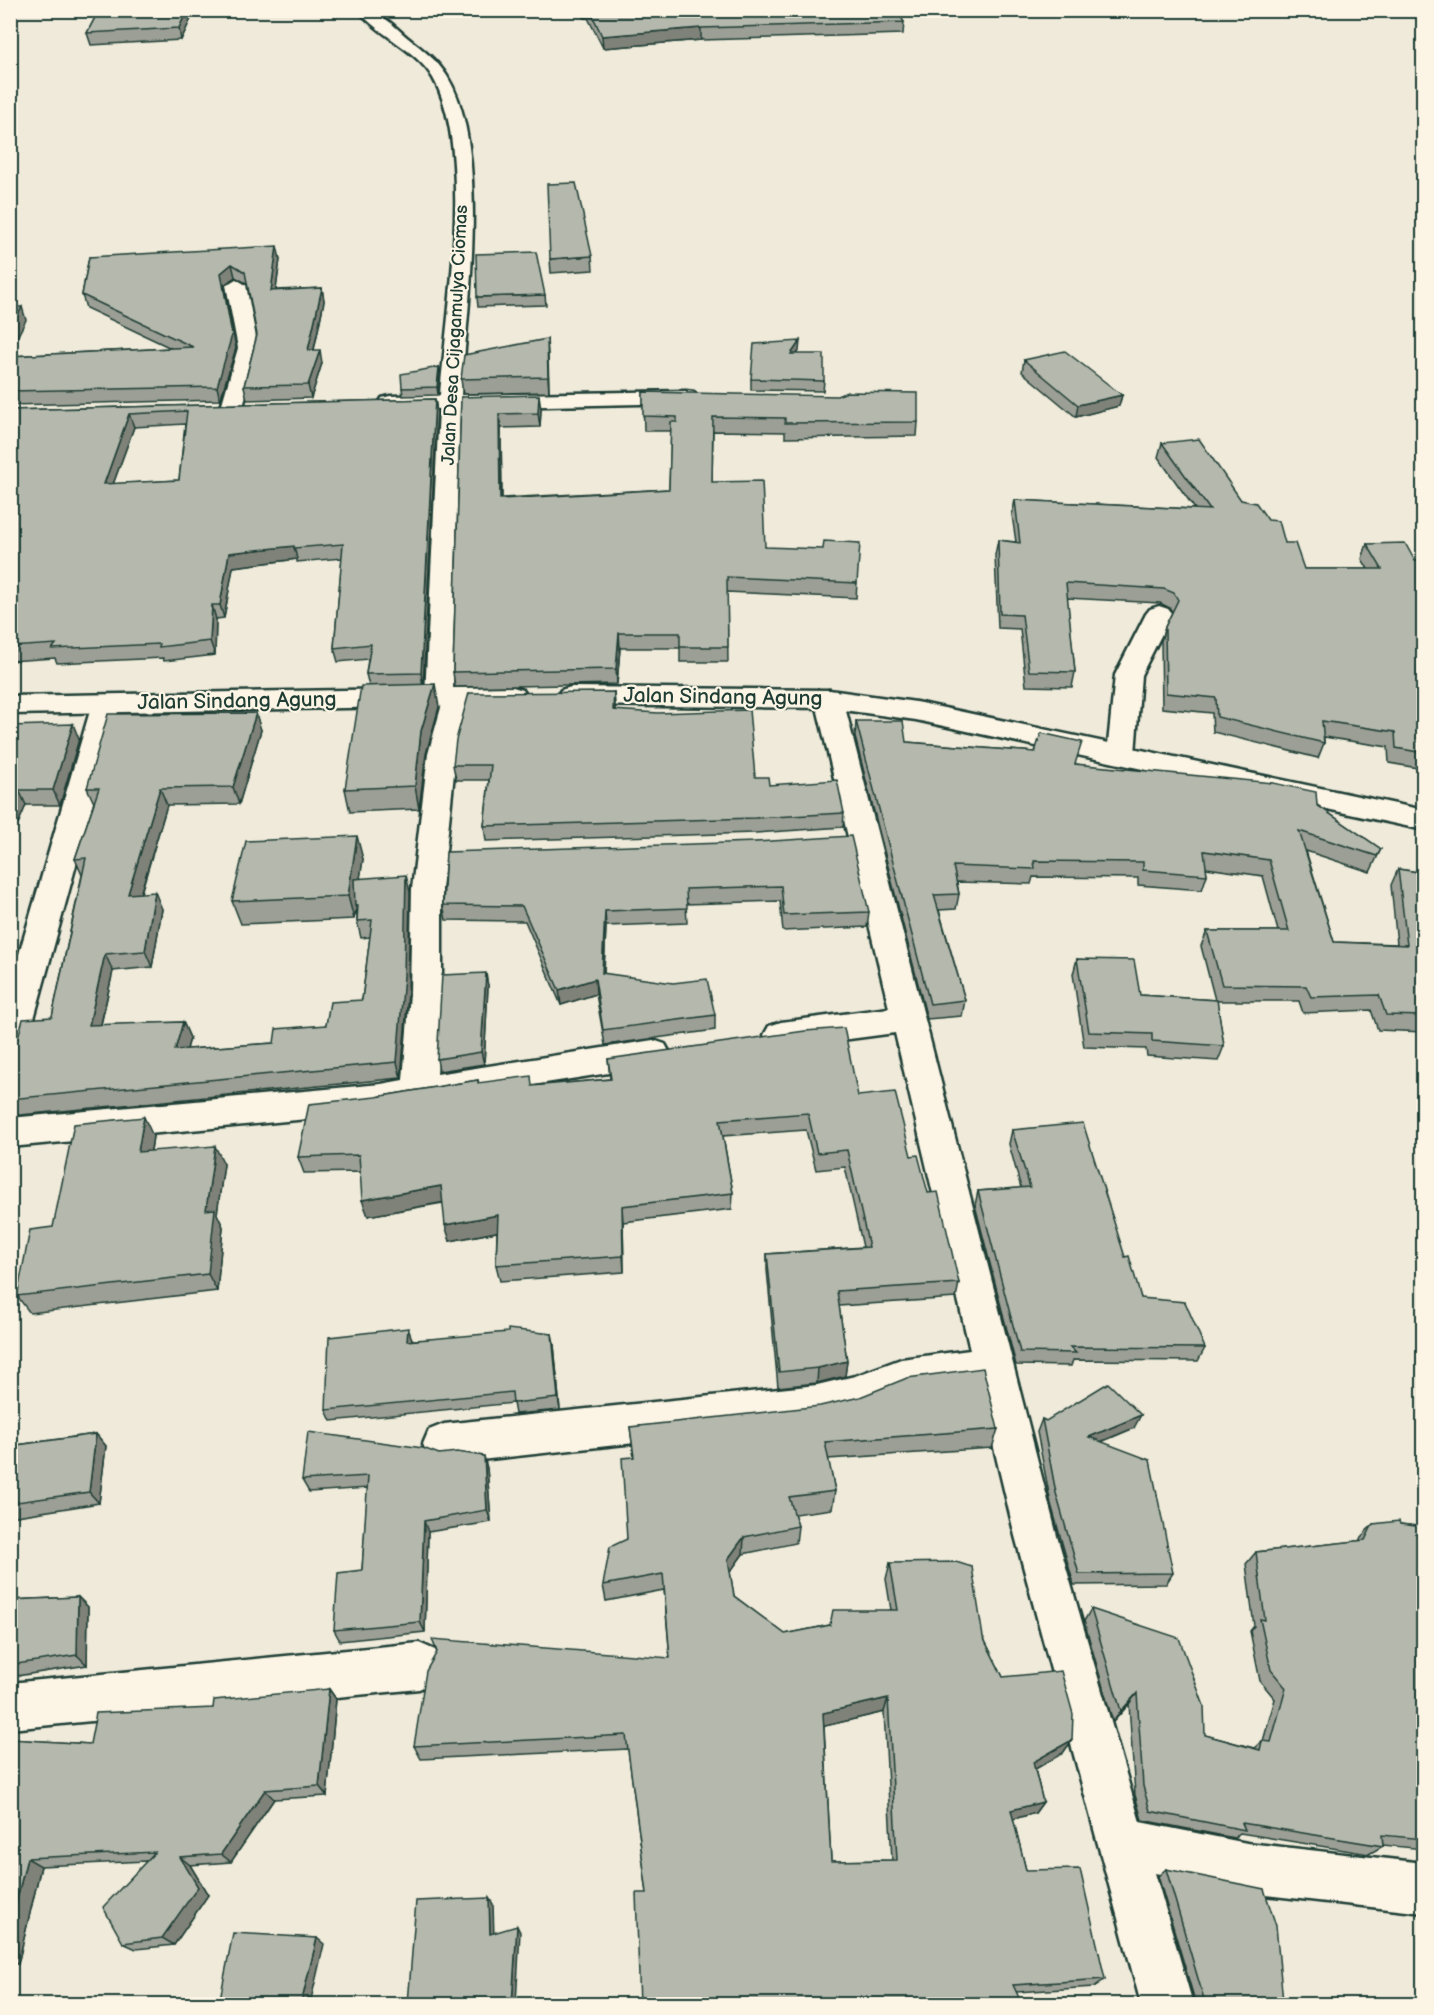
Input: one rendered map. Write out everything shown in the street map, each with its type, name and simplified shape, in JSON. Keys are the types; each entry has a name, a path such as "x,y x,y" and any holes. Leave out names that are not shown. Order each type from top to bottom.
{"street":[{"name":"Jalan Desa Cijagamulya Ciomas","path":"365,10 432,66 444,85 459,136 464,213 450,401 449,696 427,889 426,993 419,1066 421,1090"},
{"path":"232,407 248,348 247,332 236,285"},
{"path":"370,404 711,398"},
{"path":"208,408 255,407"},
{"path":"1121,754 1128,675 1159,614"},
{"name":"Jalan Sindang Agung","path":"10,705 449,696 625,695 829,699 916,711 1424,820"},
{"path":"829,699 847,839 908,1018 1036,1536 1167,2004"},
{"path":"10,1044 106,704"},
{"path":"431,855 464,854"},
{"path":"746,1040 908,1018"},
{"path":"10,1133 381,1098 687,1048"},
{"path":"444,1444 817,1404 856,1395 901,1377 995,1365"},
{"path":"10,1706 419,1666"},
{"path":"1120,1842 1247,1868 1424,1888"}],"building":[{"path":"99,10 187,10 179,28 87,33"},
{"path":"590,10 682,12 683,10 897,10 904,22 701,28 602,36"},
{"path":"576,183 592,256 550,259 547,184"},
{"path":"277,246 271,291 322,288 308,350 320,350 308,385 244,386 257,335 245,272 232,264 221,273 232,335 217,387 10,391 10,356 193,347 82,295 89,257"},
{"path":"536,252 545,295 477,297 476,254"},
{"path":"10,307 22,307 10,329"},
{"path":"547,339 548,377 461,379 464,355"},
{"path":"800,341 791,354 824,354 824,381 751,379 754,344"},
{"path":"1065,351 1122,395 1078,405 1024,360"},
{"path":"439,367 437,387 402,388 401,374"},
{"path":"643,392 837,396 847,392 918,393 918,422 785,423 785,418 713,417 712,482 762,481 765,547 823,549 824,541 860,543 857,583 727,577 728,647 680,647 680,633 619,633 616,669 453,672 461,397 539,395 538,413 499,414 500,499 669,489 671,422 677,422 677,417 643,416"},
{"path":"435,399 421,673 366,674 371,644 334,648 343,544 294,548 294,546 229,553 220,605 212,605 210,641 159,647 159,644 52,649 56,644 10,647 10,410","holes":["187,411 179,480 104,484 129,414"]},
{"path":"1199,439 1241,500 1256,503 1268,520 1279,521 1285,543 1295,543 1304,569 1382,569 1367,544 1405,543 1415,561 1424,561 1424,753 1396,748 1395,732 1322,721 1324,743 1217,717 1216,698 1166,693 1165,627 1178,600 1174,593 1164,589 1066,583 1075,672 1029,671 1022,615 1000,614 998,540 1020,543 1015,500 1210,510 1162,443"},
{"path":"435,684 421,731 415,786 345,789 361,686"},
{"path":"614,692 613,710 658,713 749,710 755,777 768,777 769,785 837,780 844,813 484,826 491,765 453,765 456,740 469,693"},
{"path":"256,713 233,787 160,788 128,894 155,892 145,951 105,954 89,1025 183,1022 175,1050 274,1043 276,1029 326,1025 330,1002 362,1000 372,920 357,921 358,905 355,905 354,879 406,875 404,976 397,1062 10,1099 10,1045 16,1045 23,1019 52,1017 86,858 75,859 99,788 87,788 108,714"},
{"path":"856,721 903,721 906,742 1035,752 1041,733 1082,742 1075,764 1273,783 1316,792 1317,805 1381,849 1377,856 1299,831 1334,942 1407,945 1398,869 1424,873 1424,1016 1386,1015 1379,995 1311,997 1306,986 1222,985 1207,931 1289,931 1269,860 1204,851 1207,875 1143,870 1143,862 1034,861 1035,869 953,866 959,894 934,895 965,1000 930,1004"},
{"path":"73,724 53,790 19,790 10,809 10,726"},
{"path":"357,836 348,896 232,901 246,841"},
{"path":"851,836 869,912 784,915 781,886 686,889 687,908 605,911 602,973 673,983 707,979 715,1015 603,1030 595,979 559,990 522,906 443,905 446,852 756,842"},
{"path":"1077,959 1134,960 1140,995 1217,1000 1224,1046 1152,1041 1152,1034 1089,1032"},
{"path":"486,973 481,1052 437,1059 442,975"},
{"path":"844,1028 858,1096 895,1092 911,1156 918,1155 928,1193 938,1192 959,1283 837,1291 847,1361 818,1368 779,1372 767,1254 869,1247 847,1150 817,1153 808,1113 720,1120 733,1193 622,1206 623,1256 496,1265 498,1215 445,1225 441,1186 362,1200 359,1155 298,1157 309,1104 376,1097 478,1080 478,1083 531,1076 532,1086 611,1079 608,1059 805,1031"},
{"path":"144,1117 138,1152 215,1146 206,1210 215,1209 208,1274 17,1296 30,1230 53,1227 74,1124"},
{"path":"1083,1123 1125,1257 1129,1256 1141,1298 1185,1302 1205,1348 1070,1347 1076,1353 1020,1352 978,1191 1030,1187 1012,1130"},
{"path":"408,1328 407,1341 508,1332 508,1329 552,1334 558,1398 513,1403 512,1392 326,1410 329,1337"},
{"path":"983,1368 998,1429 825,1442 835,1491 789,1497 798,1526 744,1537 728,1559 734,1596 785,1634 830,1625 833,1610 898,1610 890,1563 956,1562 972,1567 983,1637 1003,1677 1061,1671 1073,1714 1072,1740 1033,1762 1043,1802 1011,1810 1026,1870 1080,1869 1105,1979 1013,1985 1022,2004 640,2004 636,1893 647,1893 626,1735 414,1746 426,1671 437,1652 432,1639 670,1658 663,1574 603,1585 610,1547 627,1539 622,1458 634,1457 630,1427 820,1406 860,1397 907,1378","holes":["888,1698 897,1860 831,1861 823,1713"]},
{"path":"1108,1383 1141,1415 1089,1437 1150,1460 1173,1573 1079,1574 1056,1493 1042,1419 1046,1421"},
{"path":"308,1432 423,1448 439,1454 457,1452 484,1456 487,1510 424,1521 420,1622 334,1630 338,1573 362,1570 368,1476 302,1480"},
{"path":"96,1434 89,1492 10,1503 10,1446"},
{"path":"1399,1521 1400,1524 1424,1527 1424,1839 1382,1835 1383,1846 1242,1823 1245,1830 1150,1811 1143,1786 1137,1693 1121,1711 1091,1609 1179,1638 1204,1706 1205,1735 1260,1750 1262,1741 1271,1742 1286,1688 1271,1670 1260,1619 1265,1620 1256,1552 1365,1540 1373,1524"},
{"path":"78,1597 77,1655 10,1665 10,1600"},
{"path":"329,1689 319,1786 265,1790 221,1854 180,1857 198,1887 162,1938 123,1943 103,1907 155,1852 27,1858 10,1927 10,1739 90,1744 96,1713 213,1708 214,1700"},
{"path":"1166,1869 1264,1889 1276,1926 1283,2002 1189,2004 1188,2001 1204,1999"},
{"path":"489,1898 490,1934 517,1926 512,2004 408,2004 416,1901"},
{"path":"233,1933 317,1938 301,2004 219,2004"}]}
